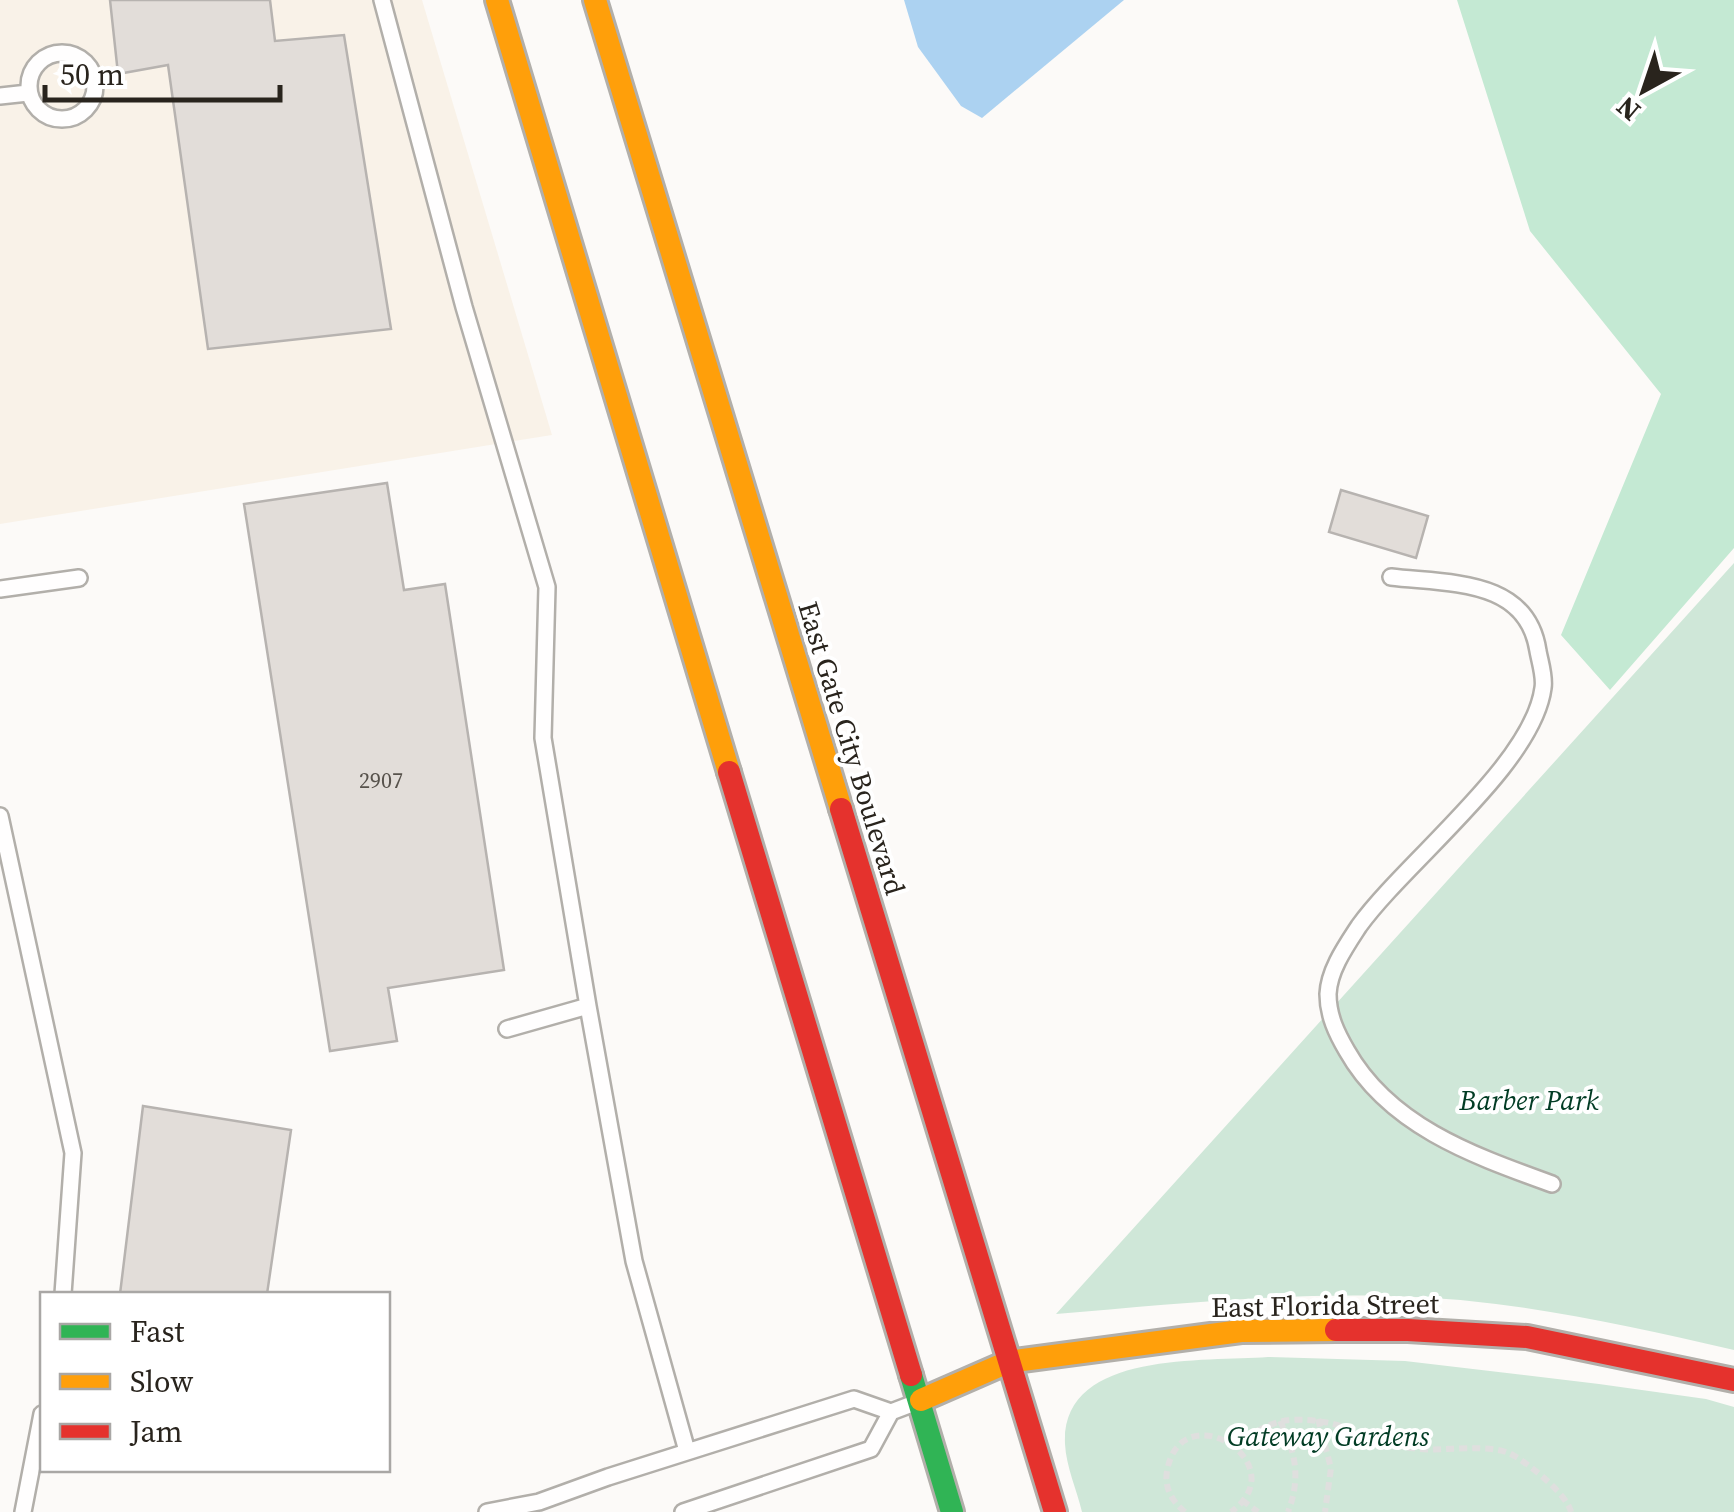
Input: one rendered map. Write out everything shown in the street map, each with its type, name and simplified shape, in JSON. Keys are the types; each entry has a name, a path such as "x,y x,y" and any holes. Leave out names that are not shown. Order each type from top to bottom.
{"main road":[{"path":"497,0 952,1512"},
{"name":"East Gate City Boulevard","path":"596,0 1056,1512"},
{"name":"East Florida Street","path":"921,1400 1008,1362 1240,1331 1408,1330 1527,1337 1734,1380"}],"lane":[{"path":"382,0 464,306 547,587 543,738 634,1262 687,1451"},
{"path":"61,54 74,56 90,67 96,85 93,101 81,114 64,120 50,117 28,93 32,67 46,56 61,54"},
{"path":"0,96 28,93"},
{"path":"1391,577 1483,588 1519,606 1536,635 1544,687 1529,733 1500,772 1377,902 1340,953 1328,993 1333,1028 1356,1068 1388,1103 1429,1132 1471,1154 1552,1184"},
{"path":"0,589 79,578"},
{"path":"0,816 73,1154 63,1292"},
{"path":"508,1029 588,1006"},
{"path":"487,1512 541,1507 687,1451 854,1399 891,1412"},
{"path":"683,1512 871,1449 891,1412 921,1400"},
{"path":"23,1512 40,1424"}],"path":[{"path":"1318,1419 1331,1468 1331,1488 1324,1512"},
{"path":"1236,1446 1260,1429 1280,1422 1318,1419 1409,1448 1508,1453 1540,1474 1570,1504 1571,1512"},
{"path":"1280,1422 1292,1445 1297,1475 1288,1512"},
{"path":"1185,1512 1169,1493 1166,1479 1174,1452 1184,1442 1211,1435 1236,1446 1250,1470 1250,1483 1231,1512"},
{"path":"1242,1500 1258,1512"}],"shaded area":[{"path":"0,0 422,0 552,435 0,524"}],"green space":[{"path":"1457,0 1734,0 1734,548 1610,690 1561,635 1661,394 1530,231"},
{"name":"Barber Park","path":"1734,563 1734,1350 1556,1313 1441,1298 1276,1297 1056,1314"},
{"name":"Gateway Gardens","path":"1268,1357 1405,1361 1599,1384 1706,1399 1734,1407 1734,1512 1082,1512 1065,1444 1070,1413 1086,1391 1111,1376 1141,1367"}],"water":[{"path":"904,0 1124,0 982,118 961,106 918,47"}],"building":[{"path":"110,0 270,0 275,41 344,35 391,329 208,349 168,65 118,74"},
{"path":"387,483 404,590 445,584 504,970 388,988 397,1041 330,1051 244,504"},
{"path":"1341,490 1428,516 1416,558 1329,532"},
{"path":"143,1106 291,1130 267,1292 120,1292"}],"traffic: fast":[{"path":"911,1375 952,1512"}],"traffic: slow":[{"path":"497,0 729,772"},
{"path":"595,0 841,809"},
{"path":"921,1400 1008,1362 1241,1331 1336,1330"}],"traffic: jam":[{"path":"729,772 911,1375"},
{"path":"841,809 1055,1512"},
{"path":"1336,1330 1527,1337 1734,1380"}]}
